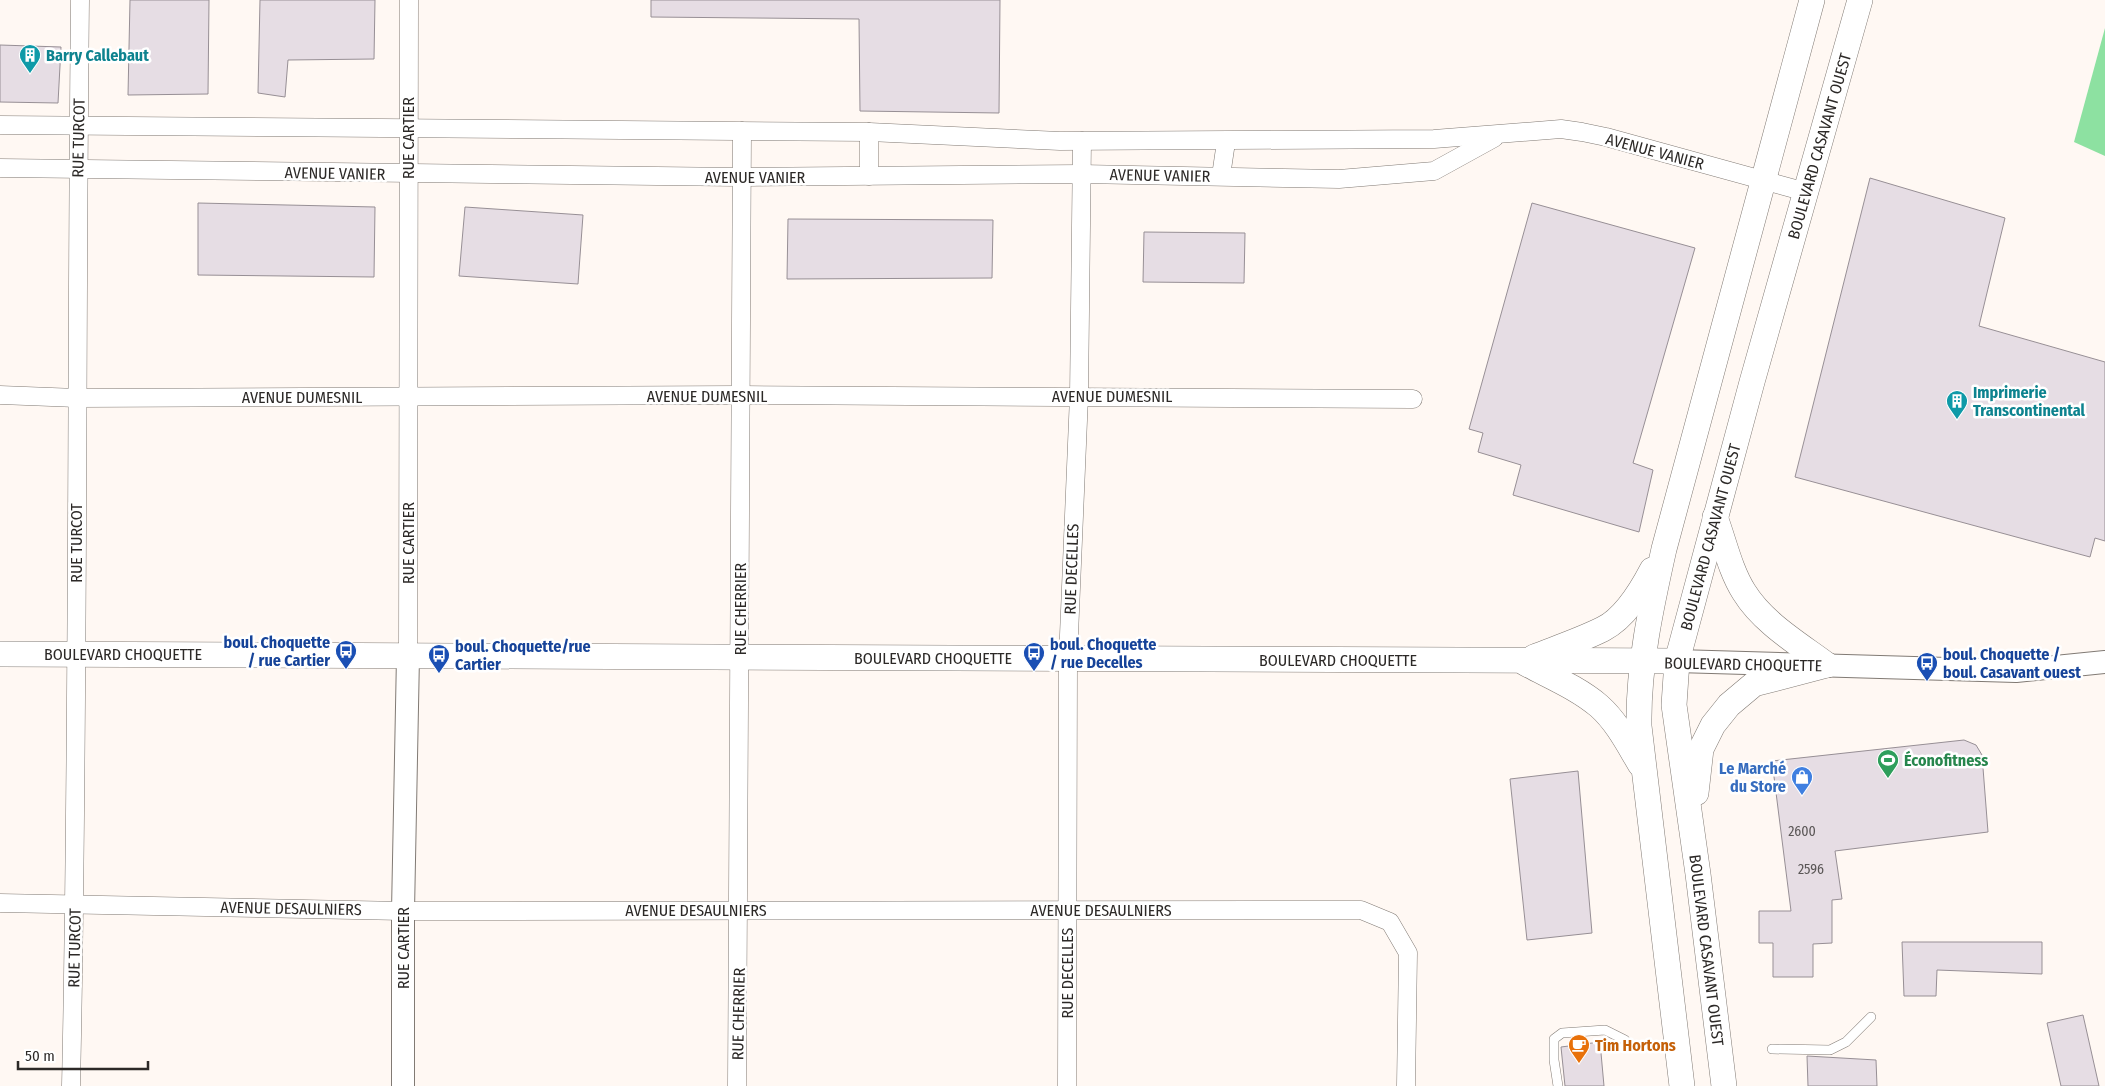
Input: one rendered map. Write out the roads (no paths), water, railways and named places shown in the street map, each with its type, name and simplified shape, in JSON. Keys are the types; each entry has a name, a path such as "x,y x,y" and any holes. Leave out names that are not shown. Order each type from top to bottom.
{"main road":[{"path":"1682,1086 1642,767 1639,705 1649,619 1664,548 1812,0"},
{"name":"BOULEVARD CASAVANT OUEST","path":"1724,1086 1693,838 1674,705 1677,661 1715,517 1860,0"},
{"path":"1715,517 1735,574 1744,593 1763,616 1827,665"},
{"path":"1522,662 1604,629 1641,592 1664,548"},
{"name":"BOULEVARD CHOQUETTE","path":"0,654 1522,662 1677,661"},
{"path":"1522,662 1600,706 1613,722 1642,767"},
{"path":"1693,838 1697,775 1701,748 1717,720 1729,705 1754,684 1827,665"}],"street":[{"name":"RUE TURCOT","path":"71,1086 75,904 77,169 80,0"},
{"name":"RUE CARTIER","path":"403,1086 403,911 408,656 409,0"},
{"name":"AVENUE VANIER","path":"0,125 869,132 1082,141 1226,142 1434,139 1561,129 1582,132 1806,192"},
{"name":"RUE CHERRIER","path":"737,1086 742,131"},
{"path":"869,132 869,176"},
{"name":"AVENUE VANIER","path":"0,168 741,177 1082,174 1338,179 1434,171 1501,134"},
{"name":"RUE DECELLES","path":"1067,1086 1068,659 1079,396 1082,141"},
{"path":"1221,176 1226,142"},
{"name":"AVENUE DUMESNIL","path":"0,395 77,398 741,395 1413,399"},
{"name":"BOULEVARD CHOQUETTE","path":"1677,661 2016,671 2105,662"},
{"name":"AVENUE DESAULNIERS","path":"0,903 403,911 1361,910 1390,922 1408,953 1406,1086"}],"lane":[{"path":"1772,1049 1830,1050 1846,1042 1871,1017"},
{"path":"1558,1086 1554,1060 1554,1039 1562,1033 1605,1030 1625,1040"}],"place":[{"name":"Barry Callebaut","path":"30,74"},
{"name":"Imprimerie Transcontinental","path":"1957,420"},
{"name":"boul. Choquette / rue Cartier","path":"346,670"},
{"name":"boul. Choquette / rue Decelles","path":"1034,672"},
{"name":"boul. Choquette/rue Cartier","path":"439,674"},
{"name":"boul. Choquette / boul. Casavant ouest","path":"1927,682"},
{"name":"Éconofitness","path":"1888,779"},
{"name":"Le Marché du Store","path":"1802,796"},
{"name":"Tim Hortons","path":"1579,1064"}]}
